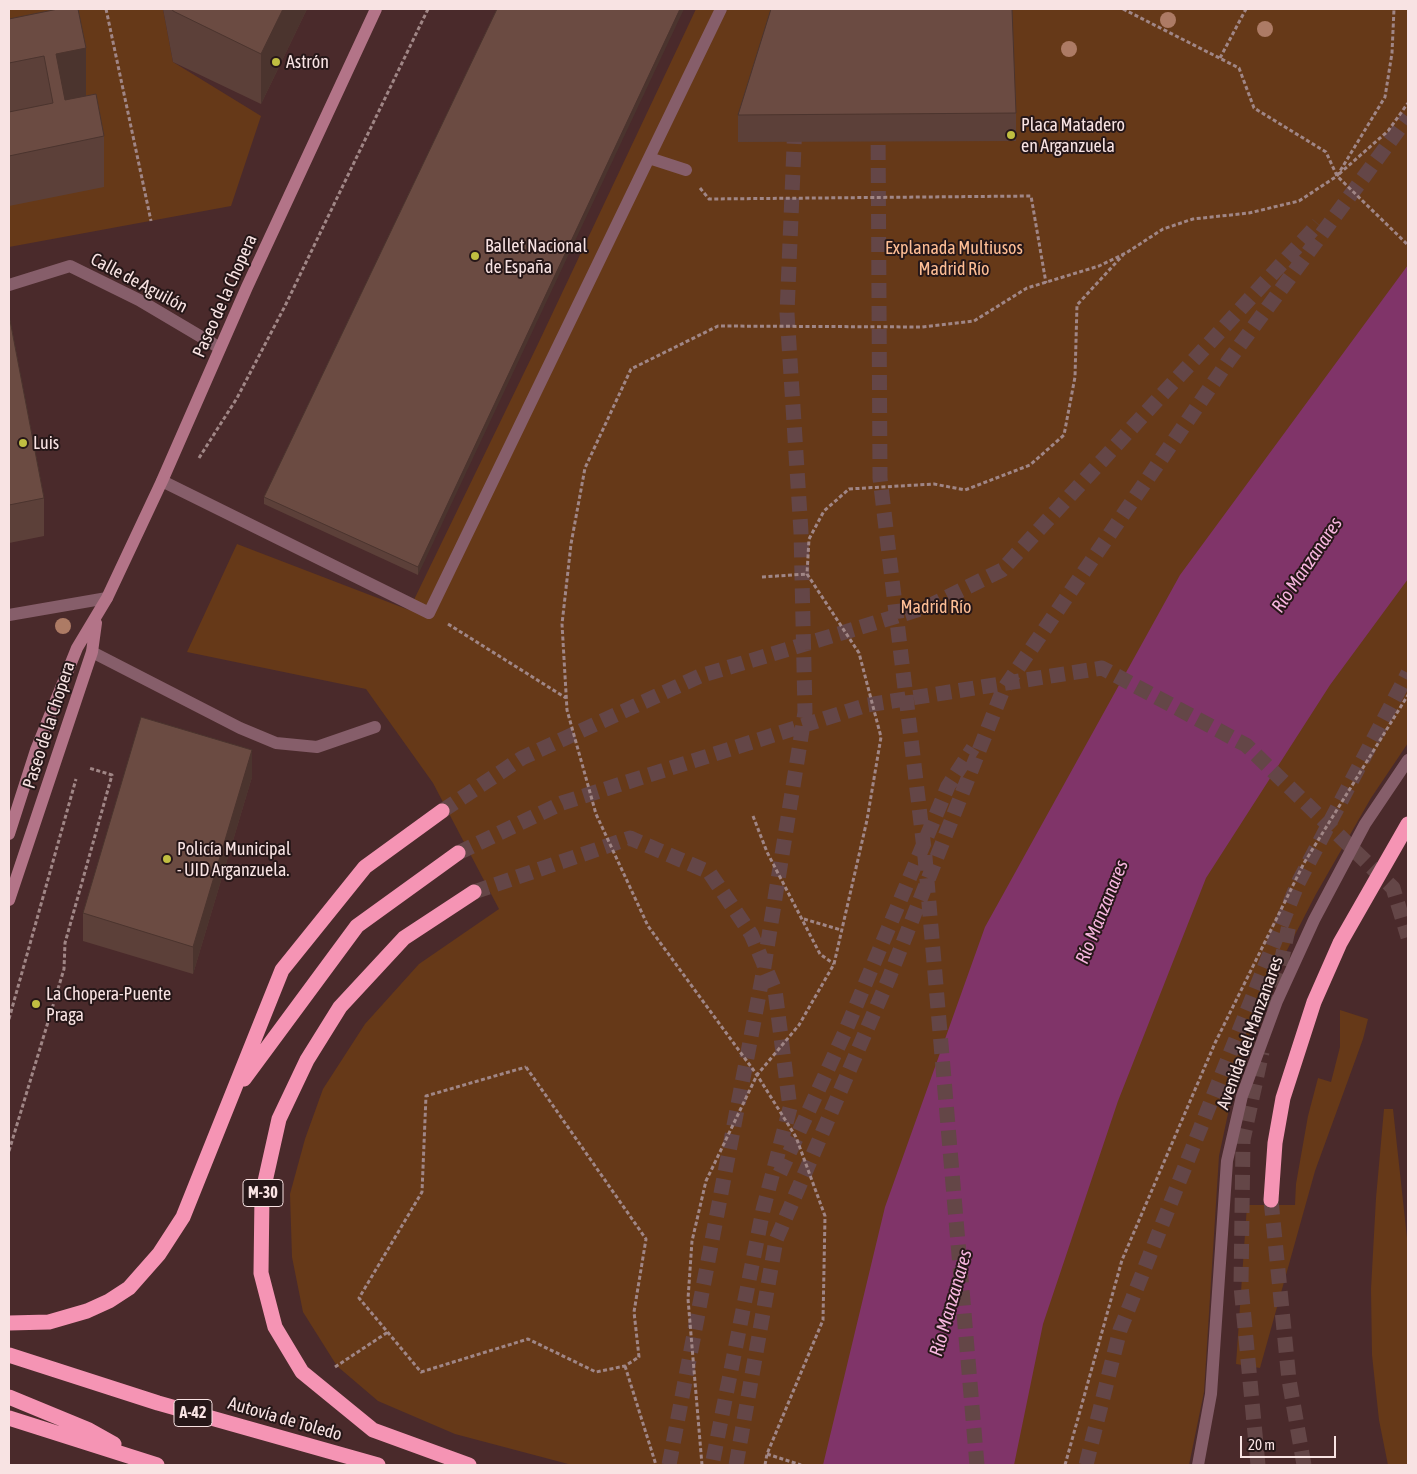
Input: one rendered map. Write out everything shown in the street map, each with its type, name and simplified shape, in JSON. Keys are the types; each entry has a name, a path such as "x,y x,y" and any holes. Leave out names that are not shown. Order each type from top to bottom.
{"highway":[{"path":"9,1323 49,1322 87,1311 109,1301 129,1288 159,1254 183,1217 282,970 365,867 442,811"},
{"path":"1271,1200 1275,1143 1283,1098 1314,1002 1340,943 1408,824"},
{"path":"231,1097 357,926 458,853"},
{"name":"M-30","path":"469,1465 373,1430 302,1372 274,1327 261,1273 262,1195 279,1118 307,1060 340,1006 404,938 474,892"},
{"name":"Autovía de Toledo","path":"9,1355 158,1403 378,1465"},
{"path":"9,1397 89,1430 153,1464"},
{"path":"9,1418 153,1464"}],"street":[{"name":"Paseo de la Chopera","path":"9,834 47,722 77,648 98,616 162,481 220,348 376,9"},
{"path":"162,481 430,613 721,9"},
{"path":"649,158 686,170"},
{"name":"Calle de Aguilón","path":"9,285 70,266 139,300 220,348"},
{"path":"9,615 107,598"},
{"name":"Paseo de la Chopera","path":"9,900 92,652 98,616"},
{"path":"92,652 240,728 276,744 317,747 375,728"},
{"name":"Avenida del Manzanares","path":"1198,1465 1211,1394 1227,1161 1242,1096 1277,1001 1314,920 1365,824 1408,760"}],"path":[{"path":"106,9 151,221"},
{"path":"1123,9 1239,68 1254,108 1326,152 1337,176 1408,245"},
{"path":"1220,58 1246,9"},
{"path":"1337,176 1385,98 1392,53 1394,9"},
{"path":"765,1465 767,1454 823,1320 825,1216 796,1138 757,1076 648,926 596,814 566,710 562,624 571,544 585,468 630,369 718,326 922,327 974,322 1027,288 1098,266 1126,253 1163,229 1193,219 1249,213 1299,201 1337,176 1388,132 1408,103"},
{"path":"686,170 709,199 1030,196 1046,283"},
{"path":"702,1465 688,1299 692,1241 706,1181 757,1076 799,1025 834,964 867,820 881,737 859,653 807,574 808,539 824,511 849,489 934,484 965,490 1030,465 1064,435 1075,377 1077,305 1126,253"},
{"path":"762,576 807,574"},
{"path":"448,624 566,699"},
{"path":"1065,1465 1122,1260 1215,1043 1304,863 1408,695"},
{"path":"9,1151 64,969 65,943 112,775 89,768"},
{"path":"753,816 767,852 820,954 834,964"},
{"path":"803,919 841,930"},
{"path":"526,1067 646,1239 634,1312 639,1356 624,1366 596,1372 528,1339 421,1372 359,1298 422,1192 426,1096 526,1067"},
{"path":"333,1369 388,1332"},
{"path":"624,1366 656,1465"},
{"path":"767,1454 801,1465"}],"green space":[{"path":"9,9 163,9 173,62 261,116 231,206 9,247"},
{"name":"Madrid Río","path":"696,9 1408,9 1408,743 1371,798 1316,894 1285,954 1253,1023 1233,1090 1219,1156 1204,1392 1189,1465 572,1465 455,1434 378,1401 337,1366 303,1312 292,1257 290,1194 305,1139 323,1089 365,1024 419,964 499,909 433,783 366,689 187,652 237,544 409,610 537,346"},
{"path":"1340,1010 1368,1019 1363,1039 1315,1171 1260,1368 1236,1364 1247,1205 1295,1205 1296,1184 1308,1116 1318,1078 1331,1082 1340,1047"},
{"path":"1384,1109 1393,1109 1408,1247 1408,1465 1388,1465 1379,1420 1372,1355 1371,1289 1376,1198"}],"water":[{"name":"Río Manzanares","path":"1408,265 1408,579 1330,685 1206,878 1118,1101 1043,1324 1014,1465 823,1465 885,1207 985,927 1180,575"}],"building":[{"path":"58,9 78,9 86,48 56,54 65,100 96,94 104,136 9,156 9,112 53,103 44,56 9,63 9,19"},
{"path":"172,9 283,9 261,54"},
{"name":"Ballet Nacional de España","path":"497,9 680,9 418,567 264,497"},
{"path":"771,9 1012,9 1016,113 738,115"},
{"path":"9,315 44,498 9,505"},
{"name":"Policía Municipal - UID Arganzuela.","path":"141,717 252,750 193,947 83,913"}],"tunnel":[{"path":"736,1465 776,1240 889,978 1003,690 1229,360 1408,117"},
{"path":"878,122 880,478 925,857 977,1465"},
{"path":"669,1465 762,979 805,712 801,532 787,313 795,123"},
{"path":"442,811 522,758 700,676 927,607 1002,570 1318,224"},
{"path":"458,853 562,803 867,705 1102,668 1246,745 1393,888 1408,937"},
{"path":"1086,1465 1120,1330 1298,883 1408,673"},
{"path":"780,1173 845,1032 948,786 973,748"},
{"path":"474,892 630,838 709,872 751,934 775,990 790,1108 763,1210 712,1465"},
{"path":"1271,1010 1289,925"},
{"path":"1258,1465 1241,1286 1243,1140 1262,1052"},
{"path":"1271,1200 1289,1380 1304,1465"}],"place":[{"name":"Astrón","path":"276,62"},
{"name":"Placa Matadero en Arganzuela","path":"1011,135"},
{"name":"Ballet Nacional de España","path":"475,256"},
{"name":"Luis","path":"23,443"},
{"name":"Policía Municipal - UID Arganzuela.","path":"167,859"},
{"name":"La Chopera-Puente Praga","path":"36,1004"}],"park label":[{"name":"Explanada Multiusos Madrid Río","path":"954,258"}]}
